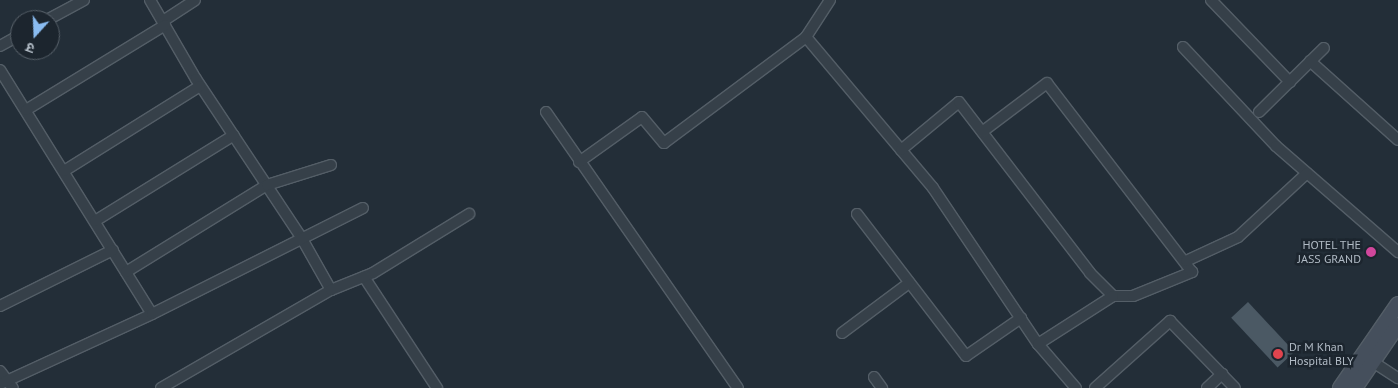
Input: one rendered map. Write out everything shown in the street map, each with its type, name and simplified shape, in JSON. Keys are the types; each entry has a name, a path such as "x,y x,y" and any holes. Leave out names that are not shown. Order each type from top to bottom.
{"main road":[{"path":"1340,388 1398,304"},
{"path":"1355,388 1398,325"}],"street":[{"path":"60,13 84,0"},
{"path":"150,0 200,86 301,237 331,290"},
{"path":"26,110 164,23 195,0"},
{"path":"579,162 642,117 664,143 806,37 830,0"},
{"path":"1210,0 1290,82"},
{"path":"806,37 933,188 1038,344 1076,388"},
{"path":"1183,47 1276,146 1398,252"},
{"path":"1259,112 1324,48"},
{"path":"1310,61 1398,140"},
{"path":"0,70 152,314"},
{"path":"982,132 1047,83 1186,261 1192,272 1133,296 1113,296 1038,344"},
{"path":"64,170 200,86"},
{"path":"901,150 959,102 1090,273 1113,296"},
{"path":"546,112 738,388"},
{"path":"95,221 234,135"},
{"path":"126,272 267,185 331,165"},
{"path":"1186,261 1238,237 1307,173"},
{"path":"0,371 7,384 152,314 301,237 363,208"},
{"path":"161,388 331,290 364,277 469,214"},
{"path":"857,214 966,356 1021,318"},
{"path":"0,306 113,250"},
{"path":"364,277 437,388"},
{"path":"842,332 909,282"},
{"path":"1095,388 1170,321 1236,388"},
{"path":"1373,362 1398,378"},
{"path":"1207,388 1222,374"},
{"path":"874,377 882,388"}],"building":[{"path":"1248,302 1294,352 1278,367 1231,318"}],"place":[{"name":"HOTEL THE JASS GRAND","path":"1371,252"},
{"name":"Dr M Khan Hospital BLY","path":"1278,354"}]}
